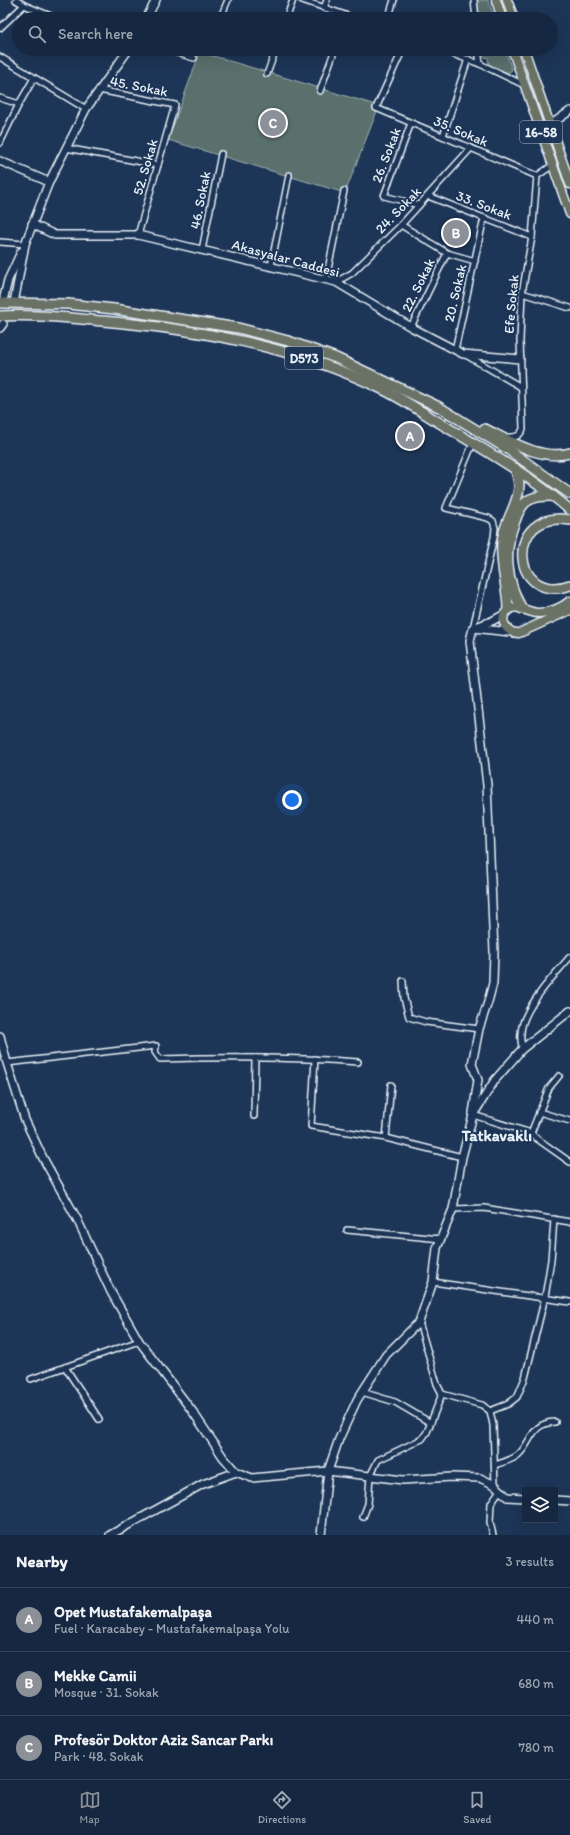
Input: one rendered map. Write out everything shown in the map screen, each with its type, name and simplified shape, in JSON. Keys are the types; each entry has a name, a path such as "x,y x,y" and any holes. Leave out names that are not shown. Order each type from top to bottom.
{"highway":[{"name":"D573","path":"2,300 14,303 68,304 114,309 238,328 288,341 336,358 439,407 509,450 570,494"},
{"name":"D573","path":"1,322 36,316 142,324 217,335 294,354 338,369 381,388 515,468 570,510"},
{"path":"439,407 539,452 553,454 570,453"},
{"path":"507,612 508,600 502,569 502,540 506,524 518,497 519,485 515,468"},
{"path":"522,609 514,592 507,565 508,546 511,531 525,502 533,498 552,496"},
{"path":"570,520 561,518 538,525 528,534 523,544 522,557 525,569 532,578 540,584 550,588 560,589 570,585"}],"main road":[{"path":"496,0 500,12"},
{"path":"507,0 511,12"},
{"name":"16-58","path":"514,56 570,214"},
{"name":"16-58","path":"526,56 570,184"},
{"path":"570,601 547,612 538,613 516,608 507,612 504,617 504,626 510,632 519,633 557,618 570,610"},
{"path":"522,609 526,612 529,620 526,629"}],"street":[{"path":"150,12 156,0"},
{"path":"223,12 228,0"},
{"path":"289,12 293,0"},
{"path":"302,0 333,12"},
{"path":"324,8 327,0"},
{"path":"390,12 394,0"},
{"path":"474,0 475,12"},
{"path":"12,12 20,2 42,12"},
{"path":"0,28 12,12"},
{"path":"2,300 8,280 25,244 49,182 86,109 124,56"},
{"path":"187,56 194,58"},
{"path":"267,74 273,56"},
{"path":"320,91 332,56"},
{"name":"35. Sokak","path":"400,56 376,108 537,176"},
{"path":"457,56 480,64 524,85"},
{"path":"479,56 480,64"},
{"path":"0,57 86,109"},
{"path":"443,136 468,60"},
{"path":"0,143 19,104 34,78"},
{"name":"45. Sokak","path":"99,90 175,105"},
{"path":"0,98 19,104"},
{"name":"52. Sokak","path":"138,235 175,105"},
{"path":"539,128 550,125 570,111"},
{"name":"26. Sokak","path":"411,123 384,196 419,205"},
{"path":"66,148 158,165"},
{"name":"24. Sokak","path":"336,282 352,273 401,225 471,148"},
{"name":"46. Sokak","path":"202,250 221,154"},
{"path":"0,161 49,182"},
{"path":"537,176 553,165"},
{"path":"271,266 289,175"},
{"name":"Efe Sokak","path":"503,437 516,437 520,435 523,429 520,359 522,293 532,237 537,176"},
{"path":"326,279 344,191"},
{"name":"33. Sokak","path":"428,196 532,237"},
{"name":"20. Sokak","path":"455,350 484,218"},
{"name":"Akasyalar Caddesi","path":"32,224 55,235 138,235 326,279 336,282 411,327 463,354 520,359"},
{"path":"401,225 447,253 475,261"},
{"path":"0,242 25,244"},
{"path":"14,303 25,244"},
{"name":"22. Sokak","path":"411,327 447,253"},
{"path":"522,293 570,308"},
{"path":"463,354 521,387"},
{"path":"321,1535 328,1471 339,1439 362,1392 386,1355 419,1322 433,1282 437,1248 452,1209 462,1157 473,1115 478,1080 472,1064 479,1029 493,983 494,952 487,785 470,641 495,528 493,521 488,518 446,508 473,443"},
{"path":"473,628 492,621 507,612"},
{"path":"473,628 510,632"},
{"path":"522,1049 520,1033 532,1005 550,979 570,956"},
{"path":"403,981 404,998 409,1016 426,1022 479,1029"},
{"path":"473,1115 495,1080 522,1049 570,1011"},
{"path":"0,1036 25,1120 77,1219 111,1292 139,1341 193,1412 222,1457 236,1472 252,1478 328,1471 403,1480 452,1477 480,1478 498,1487 507,1497 522,1498"},
{"path":"7,1063 156,1046 155,1052 160,1059 255,1058 315,1059 358,1062"},
{"path":"254,1116 255,1058"},
{"path":"315,1059 310,1126 386,1138 462,1157"},
{"path":"531,1133 549,1088 559,1076"},
{"path":"386,1138 391,1084"},
{"path":"539,1112 570,1121"},
{"path":"473,1115 531,1133 570,1162"},
{"path":"452,1209 484,1208 570,1222"},
{"path":"490,1411 508,1404 517,1397 525,1378 545,1298 551,1260 554,1219"},
{"path":"347,1230 441,1239"},
{"path":"433,1282 464,1288 570,1302"},
{"path":"363,1517 368,1504 370,1476 378,1460 422,1439 428,1432 442,1394 437,1384 419,1322"},
{"path":"31,1379 139,1341"},
{"path":"65,1367 99,1419"},
{"path":"362,1392 395,1402 431,1423"},
{"path":"442,1394 482,1405 490,1411 493,1425 495,1465 498,1487 491,1503 490,1522 493,1535"},
{"path":"495,1465 512,1459 519,1454 528,1440 542,1425 556,1422"},
{"path":"110,1535 203,1484 236,1472"},
{"path":"558,1500 570,1501"}],"green space":[{"path":"476,0 488,0 492,12 477,12"},
{"path":"199,56 213,56 379,106 345,193 168,140"},
{"path":"482,56 507,56 512,70 508,73 489,65 488,58"}],"place":[{"name":"Profesör Doktor Aziz Sancar Parkı","path":"273,123"},
{"name":"Mekke Camii","path":"456,233"},
{"name":"Opet Mustafakemalpaşa","path":"410,436"}],"district":[{"name":"Tatkavaklı","path":"497,1135"}]}
